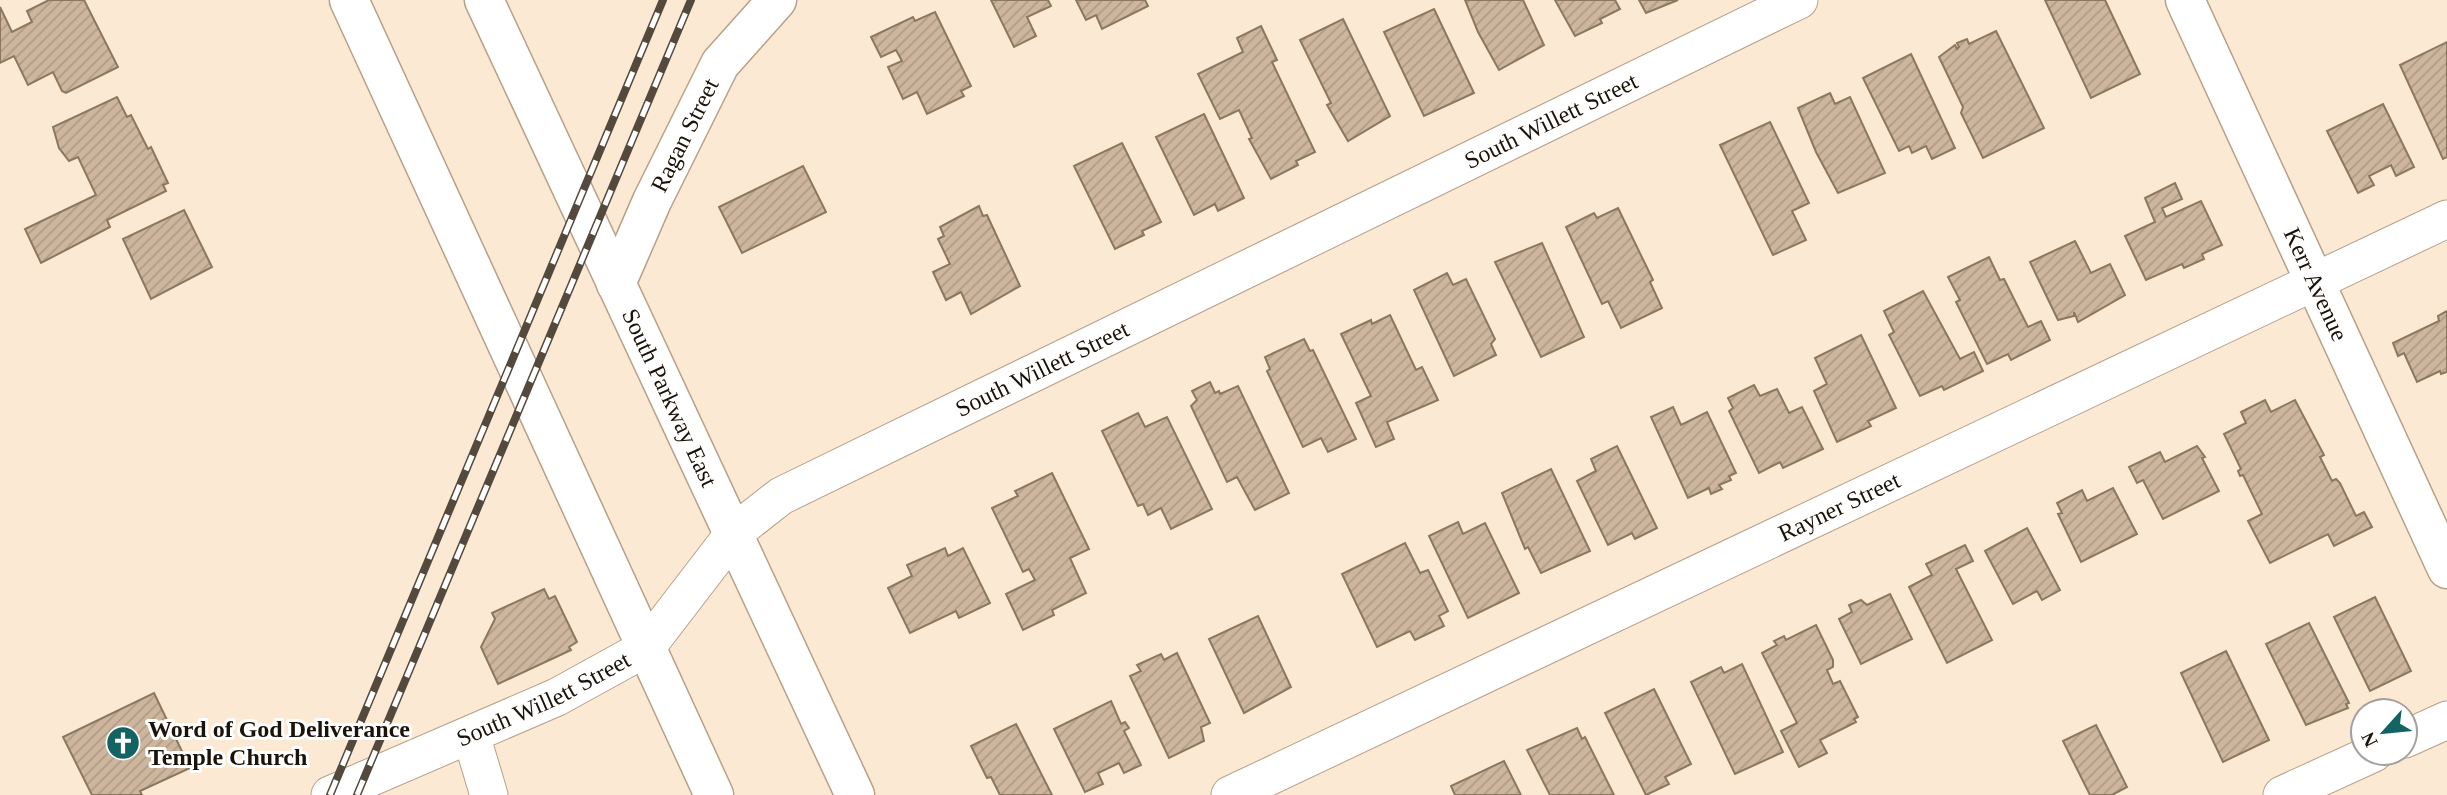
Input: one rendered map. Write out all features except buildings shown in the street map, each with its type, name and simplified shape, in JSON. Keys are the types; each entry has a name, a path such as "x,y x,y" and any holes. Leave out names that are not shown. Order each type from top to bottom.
{"main road":[{"path":"349,0 714,795"},
{"name":"South Parkway East","path":"484,0 735,532 855,795"},
{"name":"Ragan Street","path":"616,284 652,201 720,64 777,0"},
{"name":"Kerr Avenue","path":"2185,0 2447,569"}],"street":[{"name":"South Willett Street","path":"330,795 557,697 646,648 735,532 781,496 1799,0"},
{"name":"Rayner Street","path":"1230,795 2447,219"},
{"path":"2419,733 2447,720"},
{"path":"471,735 489,795"},
{"path":"2282,795 2349,764"}],"railway":[{"path":"330,795 663,0"},
{"path":"357,795 691,0"}],"place":[{"name":"Word of God Deliverance Temple Church","path":"123,743"}]}
